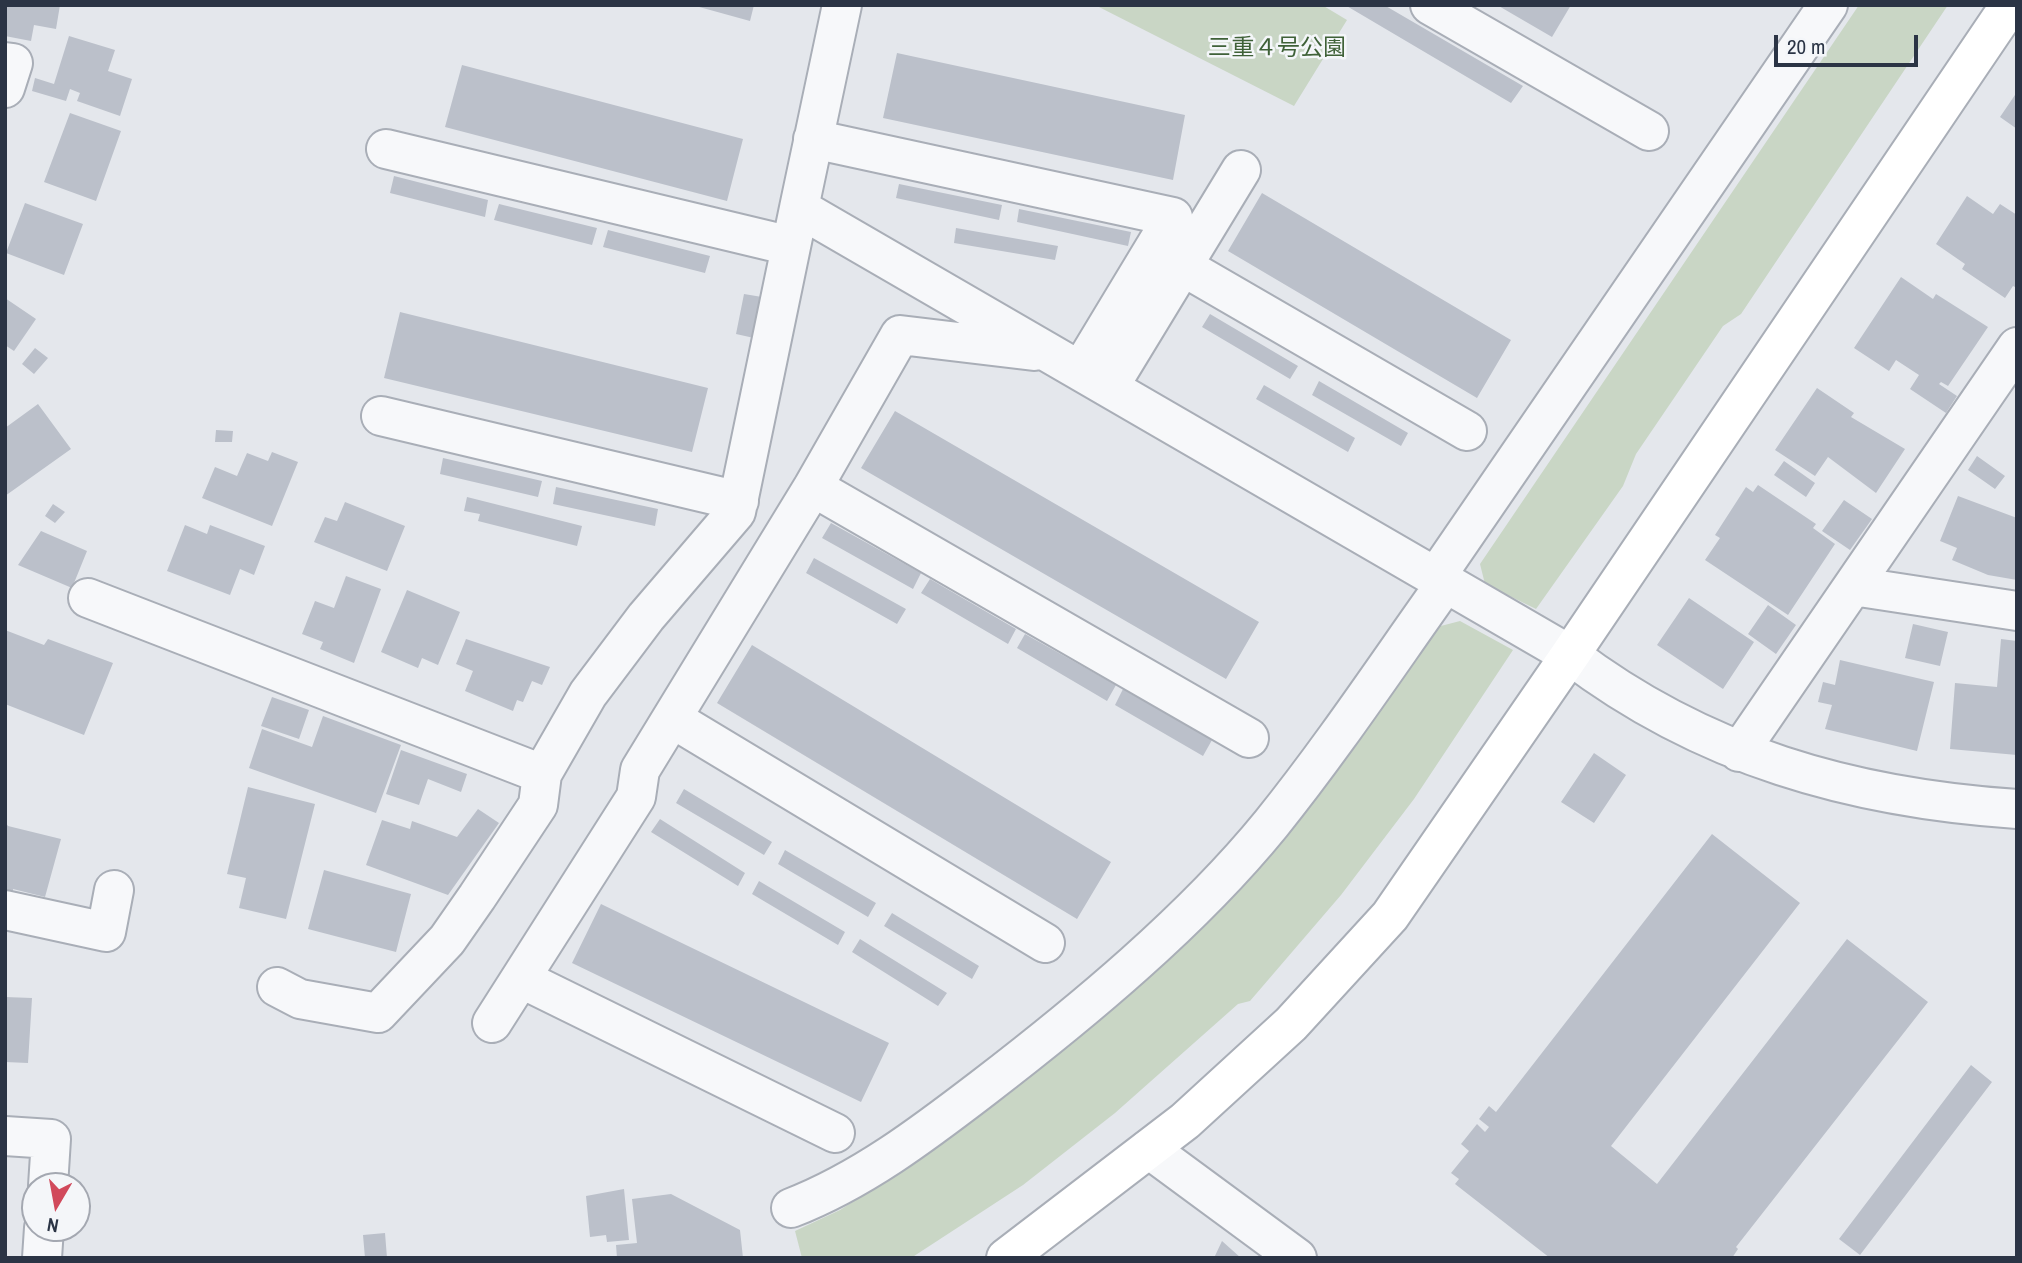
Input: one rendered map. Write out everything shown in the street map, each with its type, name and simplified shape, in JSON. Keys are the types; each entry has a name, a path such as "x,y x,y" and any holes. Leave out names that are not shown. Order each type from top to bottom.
{"street":[{"path":"277,987 300,999 378,1013 447,940 538,805 542,774 589,694 646,617 736,512 842,5"},
{"path":"1430,5 1649,131"},
{"path":"791,1208 827,1194 864,1172 946,1116 1054,1032 1156,942 1270,825 1440,581 1828,5"},
{"path":"1006,1258 1149,1149 1291,1024 1390,916 2010,5"},
{"path":"5,62 13,63 5,89"},
{"path":"813,139 1173,217 1080,370"},
{"path":"386,149 791,246"},
{"path":"1080,370 1184,267 1241,170"},
{"path":"799,208 1570,655 1612,687 1700,735 1781,768 1884,793 1931,802 2017,809"},
{"path":"1184,267 1466,431"},
{"path":"492,1023 636,797 640,770 813,487 900,335 1080,370"},
{"path":"1739,752 2017,346"},
{"path":"381,416 739,501"},
{"path":"813,487 1249,738"},
{"path":"1853,586 2017,611"},
{"path":"88,598 542,774"},
{"path":"673,719 1045,943"},
{"path":"5,910 106,932 114,890"},
{"path":"522,979 835,1133"},
{"path":"5,1136 51,1139 49,1172"},
{"path":"1149,1149 1297,1258"}],"green space":[{"name":"三重４号公園","path":"1095,5 1322,5 1347,20 1294,106"},
{"path":"1859,5 1948,5 1741,314 1723,326 1636,454 1623,486 1536,609 1485,584 1480,564"},
{"path":"1460,621 1513,650 1414,799 1341,895 1250,1001 1238,1004 1115,1113 1023,1185 911,1258 802,1258 795,1231 840,1210 934,1150 1009,1094 1074,1040 1245,883 1351,749 1437,627"}],"building":[{"path":"5,5 60,5 56,29 34,25 31,41 5,36"},
{"path":"692,5 754,5 750,21"},
{"path":"1345,5 1384,5 1523,86 1511,103"},
{"path":"1497,5 1571,5 1552,37"},
{"path":"69,36 115,50 108,71 132,79 120,116 77,101 80,93 70,89 66,101 32,91 35,78 54,84"},
{"path":"897,53 1185,115 1173,180 883,118"},
{"path":"462,65 743,139 727,201 445,127"},
{"path":"2017,92 2017,129 2000,117"},
{"path":"70,113 121,131 96,201 44,182"},
{"path":"394,176 488,200 485,217 390,193"},
{"path":"899,184 1002,205 999,220 896,198"},
{"path":"1262,193 1511,340 1477,398 1228,251"},
{"path":"1967,196 1993,214 2000,204 2017,215 2017,288 2013,286 2005,298 1962,269 1965,264 1936,244"},
{"path":"25,203 83,224 64,275 6,253"},
{"path":"499,204 597,228 592,245 494,220"},
{"path":"1019,209 1131,232 1128,246 1017,222"},
{"path":"956,228 1058,246 1055,260 954,243"},
{"path":"608,230 710,256 705,273 603,247"},
{"path":"1901,277 1933,299 1936,294 1988,327 1948,386 1941,382 1939,384 1957,396 1946,413 1910,389 1919,375 1896,360 1889,371 1854,348"},
{"path":"744,294 762,297 754,338 736,334"},
{"path":"5,298 36,319 14,351 5,345"},
{"path":"400,312 708,388 692,452 384,378"},
{"path":"1210,314 1298,366 1290,379 1202,327"},
{"path":"35,348 48,358 34,374 22,364"},
{"path":"1319,381 1408,433 1401,446 1312,395"},
{"path":"1264,385 1355,438 1348,452 1256,399"},
{"path":"1817,388 1854,413 1851,417 1905,449 1876,493 1828,457 1815,476 1775,450"},
{"path":"38,404 71,449 5,496 5,428"},
{"path":"895,411 1259,622 1226,679 861,468"},
{"path":"216,430 233,431 232,442 215,442"},
{"path":"272,452 298,462 272,526 202,498 215,467 237,476 247,453 268,461"},
{"path":"1977,456 2005,476 1995,489 1968,470"},
{"path":"443,458 542,481 538,497 440,474"},
{"path":"1784,461 1815,483 1806,497 1774,475"},
{"path":"1758,485 1816,524 1813,528 1835,544 1788,615 1705,560 1720,538 1715,535 1746,487 1753,492"},
{"path":"556,487 658,509 655,526 553,504"},
{"path":"1958,496 2017,518 2017,580 1988,575 1952,560 1957,548 1940,541"},
{"path":"467,497 582,526 577,546 478,521 480,514 464,511"},
{"path":"1844,500 1872,519 1850,550 1822,531"},
{"path":"345,502 405,526 387,571 314,542 325,517 337,521"},
{"path":"53,504 65,512 55,523 45,516"},
{"path":"831,523 921,573 913,589 822,538"},
{"path":"185,525 207,534 210,525 265,546 254,575 240,569 230,595 167,571"},
{"path":"41,531 87,551 72,588 18,565"},
{"path":"814,558 906,609 897,624 806,573"},
{"path":"346,576 381,589 354,663 320,649 323,642 302,634 315,601 334,608"},
{"path":"930,579 1016,629 1008,644 921,593"},
{"path":"407,590 460,612 438,665 422,658 418,668 381,652"},
{"path":"1689,598 1754,642 1723,689 1657,645"},
{"path":"1768,605 1796,625 1776,654 1748,634"},
{"path":"1913,624 1948,632 1940,666 1905,658"},
{"path":"5,630 44,645 48,639 113,663 84,735 5,704"},
{"path":"1025,634 1116,685 1107,701 1017,648"},
{"path":"466,639 550,667 542,685 532,681 523,702 517,700 513,711 465,691 473,671 456,664"},
{"path":"2001,639 2017,641 2017,755 1950,749 1955,683 1997,687"},
{"path":"752,645 1111,862 1077,919 717,703"},
{"path":"1840,660 1934,682 1917,751 1825,729 1832,705 1818,702 1823,682 1835,685"},
{"path":"1123,689 1212,740 1203,756 1115,705"},
{"path":"272,697 309,710 299,739 261,726"},
{"path":"323,716 401,745 376,813 249,768 262,729 312,747"},
{"path":"401,750 467,774 461,792 428,779 419,805 386,794"},
{"path":"1594,753 1626,775 1594,823 1561,802"},
{"path":"248,787 315,804 286,919 239,908 246,878 227,874"},
{"path":"684,789 772,842 764,855 676,803"},
{"path":"478,809 499,823 448,895 366,865 382,820 410,829 412,821 457,837"},
{"path":"660,819 745,873 738,886 651,832"},
{"path":"5,822 8,826 61,839 45,897 13,889 13,892 5,890"},
{"path":"1712,834 1800,903 1611,1146 1657,1184 1847,939 1928,1002 1736,1247 1738,1249 1732,1258 1550,1258 1455,1184 1459,1179 1451,1173 1469,1151 1461,1144 1477,1124 1485,1132 1489,1127 1479,1119 1489,1106 1496,1112"},
{"path":"785,850 876,903 868,917 778,864"},
{"path":"324,870 411,894 396,952 308,929"},
{"path":"759,881 845,932 838,945 752,894"},
{"path":"601,904 889,1043 861,1102 572,963"},
{"path":"892,913 979,966 972,979 884,926"},
{"path":"860,939 947,993 938,1006 852,952"},
{"path":"5,997 32,998 28,1063 5,1062"},
{"path":"1971,1065 1992,1082 1860,1255 1839,1239"},
{"path":"624,1189 629,1240 607,1242 606,1235 590,1237 586,1196"},
{"path":"671,1194 740,1230 743,1258 617,1258 616,1245 637,1243 632,1199"},
{"path":"385,1233 387,1258 365,1258 363,1235"},
{"path":"1222,1241 1241,1258 1214,1258"}]}
